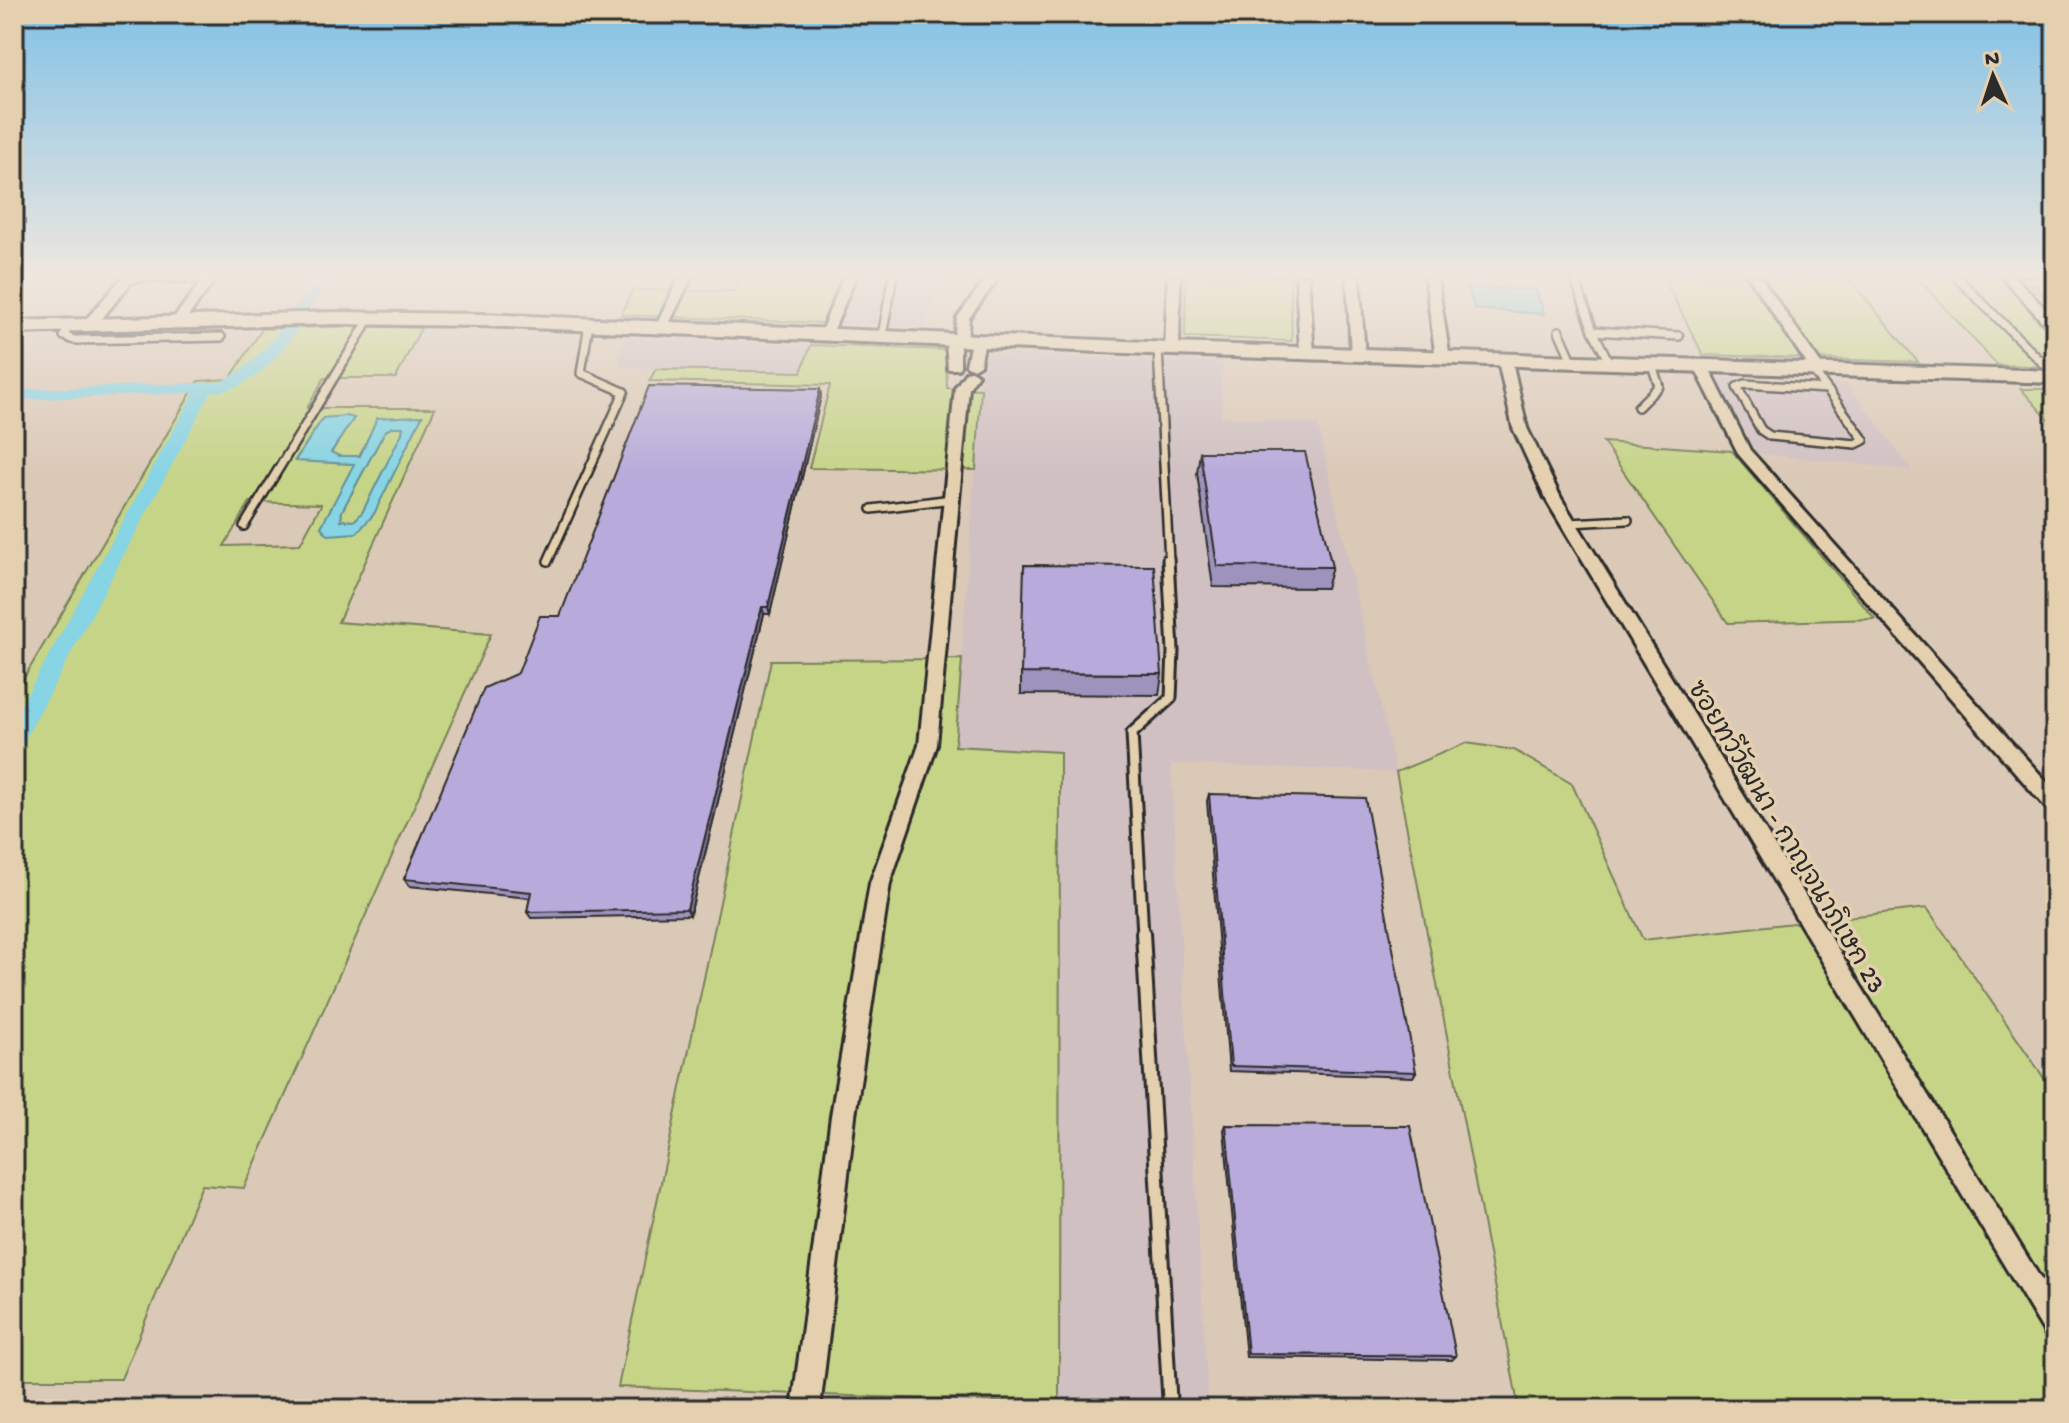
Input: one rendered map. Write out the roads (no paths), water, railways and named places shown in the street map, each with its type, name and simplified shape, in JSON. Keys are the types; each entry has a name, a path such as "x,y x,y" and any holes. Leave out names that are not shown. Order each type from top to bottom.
{"street":[{"path":"806,1409 843,1116 880,883 928,745 963,374 963,342"},
{"path":"963,342 963,374"},
{"path":"999,342 1505,361 2055,376"},
{"path":"1165,349 1166,342"},
{"path":"1306,342 1307,354"},
{"path":"1357,342 1358,356"},
{"path":"1441,342 1443,359"},
{"path":"1797,342 1815,370"},
{"name":"ซอยทวีวัฒนา - กาญจนาภิเษก 23","path":"1505,361 1523,436 1553,498 2055,1326"},
{"path":"1701,366 1744,452 2055,804"}],"lane":[{"path":"244,526 355,342"},
{"path":"548,561 624,392 619,387 587,380 581,373 586,342"},
{"path":"1564,342 1573,363"},
{"path":"1599,342 1610,364"},
{"path":"2021,342 2055,376"},
{"path":"1165,349 1173,651 1171,698 1132,733 1170,1409"},
{"path":"1638,407 1659,386 1652,365"},
{"path":"1815,370 1864,440 1856,444 1770,436 1761,430 1737,387 1745,384 1828,389"},
{"path":"872,509 952,499"},
{"path":"1569,523 1628,520"}],"water":[{"path":"422,416 374,514 357,533 328,535 321,527 354,464 295,461 323,418 354,418 331,452 339,456 360,456 377,418","holes":["403,427 362,513 354,521 341,520 342,511 385,431"]}],"waterway":[{"path":"14,395 223,387 254,369 278,342"},
{"path":"14,739 205,388"}]}
